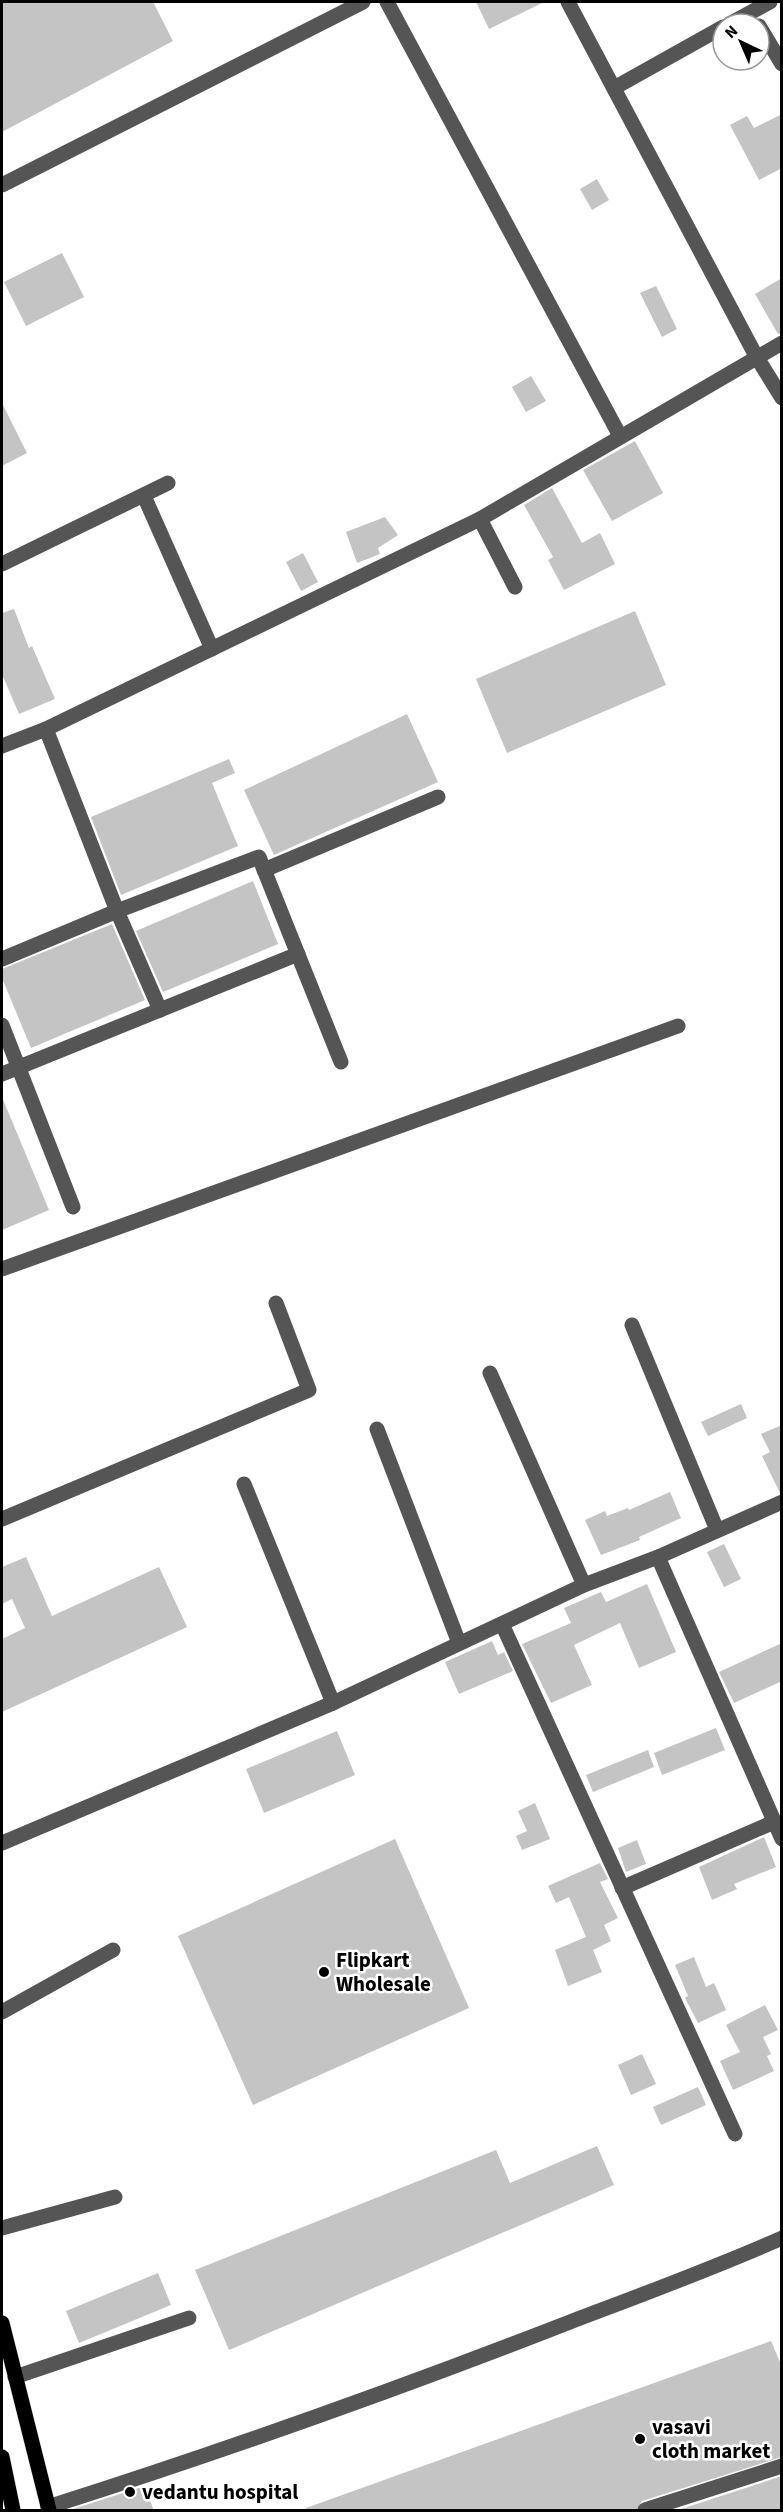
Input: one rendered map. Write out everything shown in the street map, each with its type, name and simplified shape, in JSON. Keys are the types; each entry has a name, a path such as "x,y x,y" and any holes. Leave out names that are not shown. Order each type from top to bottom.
{"main road":[{"path":"2,2323 48,2509"},
{"path":"2,2457 4,2482 13,2511"}],"street":[{"path":"2,185 363,2"},
{"path":"387,2 620,436"},
{"path":"568,2 756,356 782,398"},
{"path":"614,88 711,34"},
{"path":"771,46 782,64"},
{"path":"2,746 46,729 480,519 756,356 782,343"},
{"path":"2,564 168,483"},
{"path":"144,496 212,649"},
{"path":"480,519 515,587"},
{"path":"46,729 117,911 160,1010"},
{"path":"264,870 438,797"},
{"path":"2,959 117,911 259,857 341,1062"},
{"path":"2,1074 298,954"},
{"path":"2,1025 73,1208"},
{"path":"2,1269 678,1026"},
{"path":"2,1519 309,1390 276,1303"},
{"path":"632,1325 717,1530"},
{"path":"490,1373 584,1585"},
{"path":"377,1429 459,1643"},
{"path":"244,1484 333,1703"},
{"path":"2,1843 333,1703 584,1585 658,1557 782,1502"},
{"path":"658,1557 782,1839"},
{"path":"502,1624 735,2134"},
{"path":"622,1887 774,1822"},
{"path":"2,2012 113,1950"},
{"path":"2,2228 115,2198"},
{"path":"48,2509 278,2432 529,2338 782,2238"},
{"path":"15,2378 189,2318"},
{"path":"645,2511 782,2466"}],"building":[{"path":"2,2 153,2 173,41 2,132"},
{"path":"476,2 544,2 489,29"},
{"path":"782,114 782,168 759,180 730,125 747,116 754,128"},
{"path":"597,179 609,200 592,210 580,189"},
{"path":"62,253 84,297 26,326 4,282"},
{"path":"782,278 782,333 778,334 755,294"},
{"path":"656,286 677,329 662,337 640,293"},
{"path":"531,376 546,401 526,412 512,387"},
{"path":"2,403 27,453 2,466"},
{"path":"635,441 663,493 612,521 583,470"},
{"path":"552,488 582,543 600,533 615,564 564,590 548,560 553,557 524,505"},
{"path":"385,517 398,535 378,548 380,554 357,563 346,532"},
{"path":"303,553 318,582 301,591 286,562"},
{"path":"14,609 29,648 32,646 55,699 19,714 2,674 2,613"},
{"path":"635,611 666,685 507,753 476,679"},
{"path":"407,714 438,782 274,855 244,790"},
{"path":"229,759 235,773 212,783 238,846 121,895 91,817"},
{"path":"253,881 278,944 163,992 136,931"},
{"path":"112,924 145,1000 31,1048 2,978 2,969"},
{"path":"2,1097 49,1210 2,1230"},
{"path":"741,1404 747,1418 708,1436 701,1422"},
{"path":"782,1425 782,1492 780,1493 762,1456 770,1452 761,1434"},
{"path":"670,1492 681,1518 639,1537 640,1540 601,1555 585,1520 605,1511 607,1516 628,1508 629,1510"},
{"path":"724,1544 741,1579 724,1587 707,1552"},
{"path":"26,1557 52,1616 159,1567 187,1627 2,1712 2,1639 25,1628 12,1599 2,1604 2,1567"},
{"path":"647,1584 676,1652 639,1668 620,1623 574,1645 592,1685 551,1703 522,1644 571,1623 564,1608 601,1592 606,1602"},
{"path":"492,1641 498,1655 504,1652 513,1671 459,1694 445,1662"},
{"path":"782,1643 782,1681 734,1703 719,1672"},
{"path":"716,1728 725,1750 662,1775 654,1753"},
{"path":"337,1731 355,1775 264,1813 246,1769"},
{"path":"648,1750 654,1767 593,1792 586,1775"},
{"path":"535,1803 550,1839 522,1850 516,1836 527,1831 518,1811"},
{"path":"764,1837 776,1867 734,1884 737,1889 712,1900 699,1867"},
{"name":"Flipkart Wholesale","path":"395,1839 469,2008 253,2105 178,1936"},
{"path":"637,1840 646,1864 626,1872 618,1848"},
{"path":"600,1863 608,1879 600,1882 618,1918 604,1925 611,1941 593,1950 602,1972 568,1986 555,1950 586,1937 569,1897 556,1903 548,1886"},
{"path":"694,1957 706,1987 714,1983 726,2010 698,2023 685,1998 688,1996 675,1965"},
{"path":"765,2005 778,2030 763,2037 771,2054 767,2056 774,2071 733,2090 720,2061 740,2052 726,2025"},
{"path":"642,2054 656,2084 631,2095 618,2065"},
{"path":"698,2087 706,2105 661,2125 653,2107"},
{"path":"597,2146 614,2185 229,2350 195,2270 496,2150 510,2183"},
{"path":"158,2273 171,2305 79,2343 66,2311"},
{"name":"vasavi cloth market","path":"771,2341 782,2367 782,2457 642,2501 636,2511 307,2511 306,2508"},
{"path":"782,2476 782,2511 675,2511"},
{"name":"vedantu hospital","path":"145,2486 154,2511 70,2511 70,2510"}],"place":[{"name":"Flipkart Wholesale","path":"324,1972"},
{"name":"vasavi cloth market","path":"640,2439"},
{"name":"vedantu hospital","path":"130,2492"}]}
